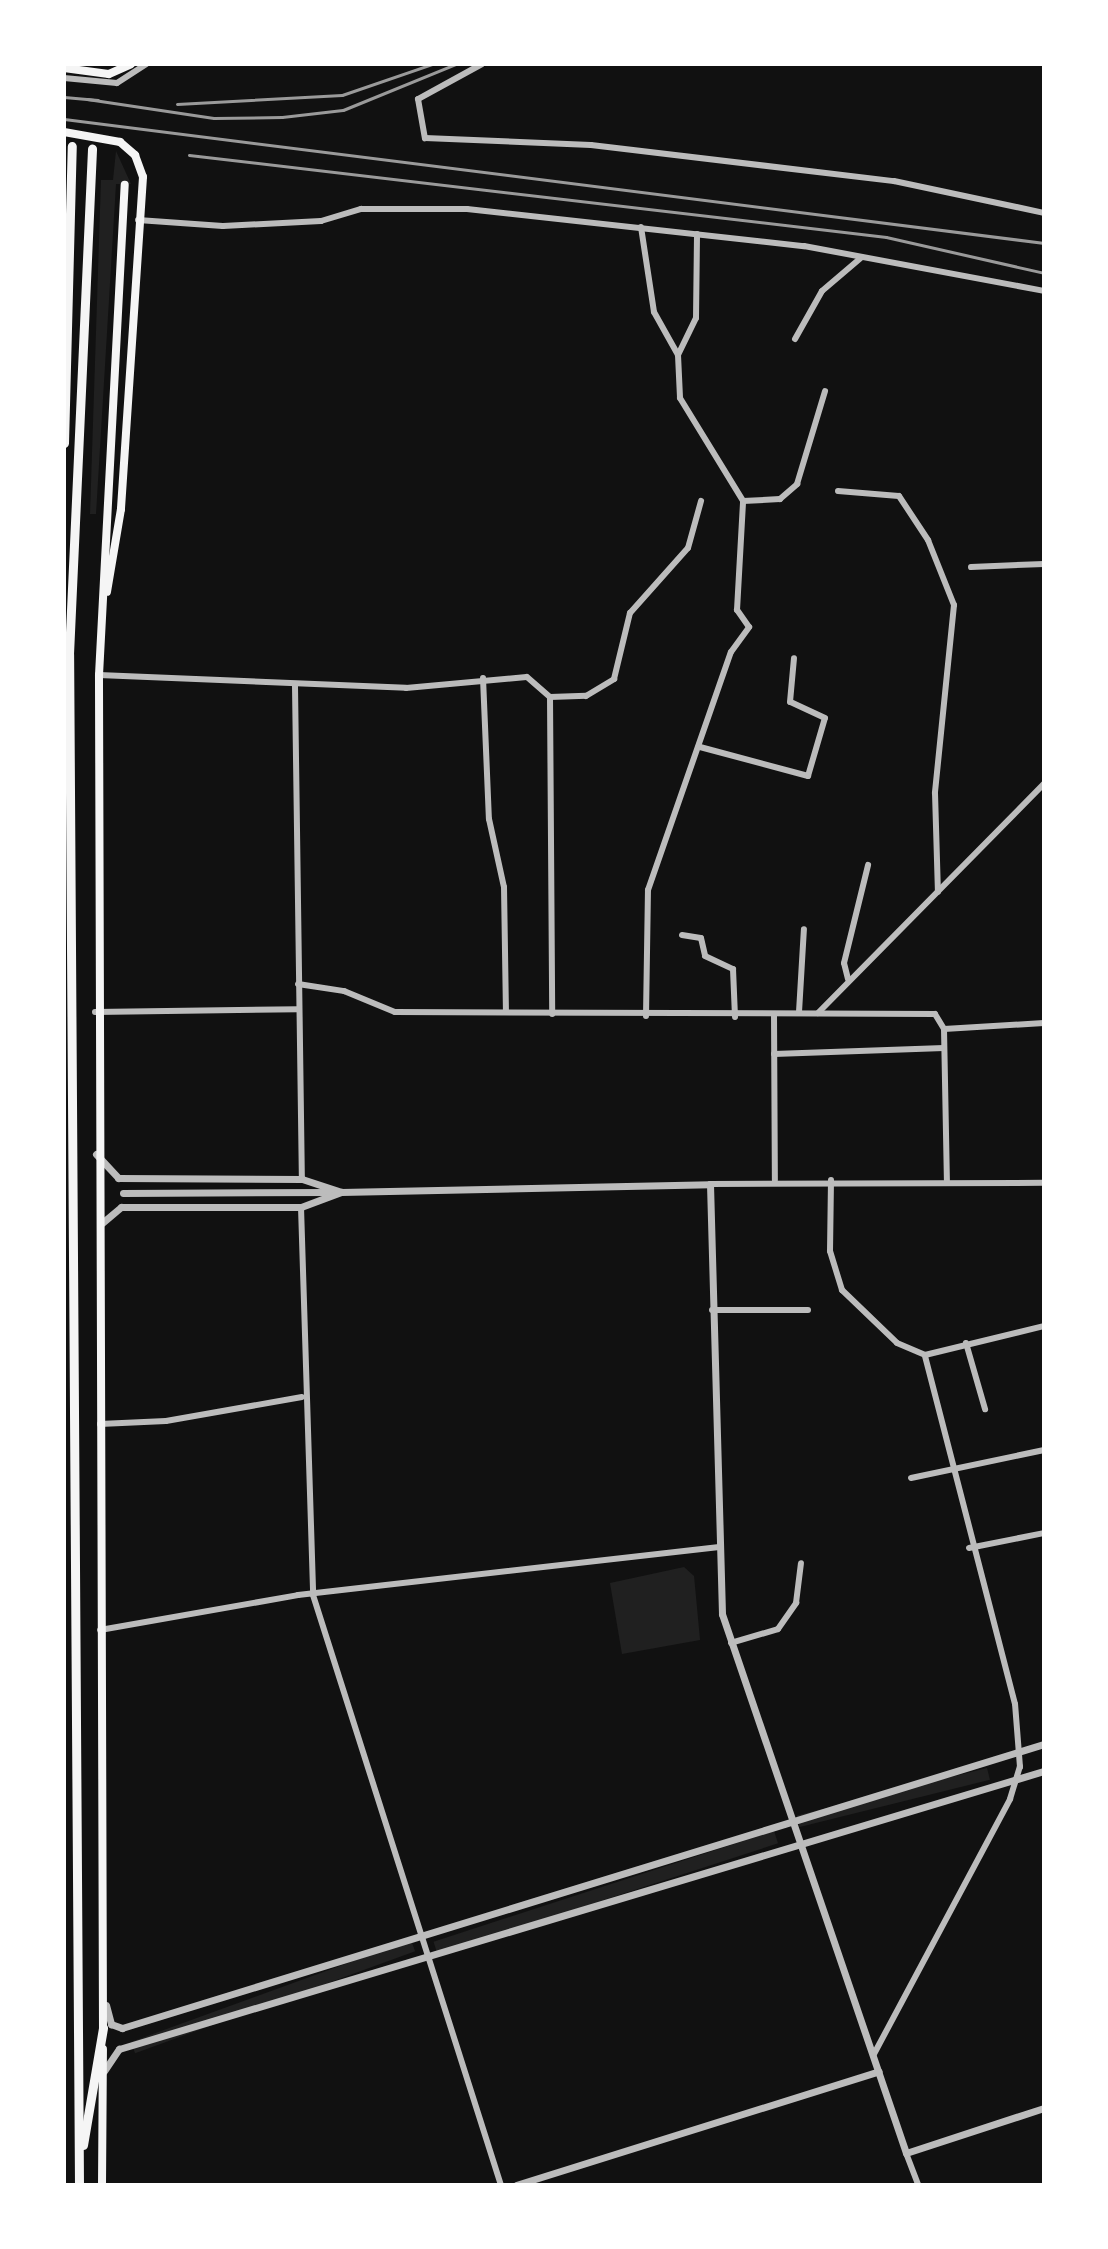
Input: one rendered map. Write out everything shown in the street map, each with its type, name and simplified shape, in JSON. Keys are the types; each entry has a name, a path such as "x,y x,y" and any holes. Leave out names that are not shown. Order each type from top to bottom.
{"highway":[{"path":"64,443 72,146"},
{"path":"79,2185 69,654 92,149"},
{"path":"79,2172 103,2028"}],"main road":[{"path":"64,68 109,74 131,64"},
{"path":"64,132 115,140 132,151 143,177 121,509 100,636"},
{"path":"102,2185 95,1012 100,636 125,185"}],"street":[{"path":"64,78 117,83 146,64"},
{"path":"482,64 418,99 425,138 591,145 894,181 1044,213"},
{"path":"138,220 223,226 321,221 361,209 457,208 641,227 862,257 1044,291"},
{"path":"641,227 654,312 678,355 680,398 743,501 737,610 749,627 731,652 648,890 646,1016"},
{"path":"678,355 696,318 697,234"},
{"path":"795,339 822,291 862,257"},
{"path":"743,501 780,499 797,484 825,391"},
{"path":"838,491 899,496 928,540 954,605 935,793 938,892"},
{"path":"99,675 295,686 406,688 483,678 527,677 550,697 586,696 614,679 630,613 688,548 701,501"},
{"path":"971,567 1044,564"},
{"path":"700,747 808,776 825,718 790,702 794,658"},
{"path":"483,678 489,819 504,887 506,1012"},
{"path":"295,686 302,1179"},
{"path":"550,697 552,1014"},
{"path":"818,1013 848,979 1044,784"},
{"path":"848,979 844,963 868,865"},
{"path":"799,1012 804,929"},
{"path":"682,935 701,938 705,956 733,969 735,1017"},
{"path":"298,984 344,991 395,1012 735,1017 799,1012 930,1013 944,1029 947,1180"},
{"path":"95,1012 298,1009"},
{"path":"774,1014 775,1180"},
{"path":"944,1029 1044,1023"},
{"path":"774,1054 944,1048"},
{"path":"96,1154 118,1178 302,1179 341,1192"},
{"path":"123,1193 341,1192 775,1180 1044,1183"},
{"path":"831,1180 832,1265 851,1303 897,1343 925,1355 1044,1326"},
{"path":"710,1184 719,1547 731,1643 918,2185"},
{"path":"97,1235 108,1213 121,1207 301,1207 341,1192"},
{"path":"301,1207 302,1397 313,1595 501,2185"},
{"path":"712,1310 808,1310"},
{"path":"966,1343 985,1409"},
{"path":"874,2054 1017,1780 1020,1752 1015,1704 969,1548 925,1355"},
{"path":"99,1424 166,1421 302,1397"},
{"path":"911,1478 952,1473 1044,1450"},
{"path":"969,1548 1044,1533"},
{"path":"100,1630 313,1595 719,1547"},
{"path":"731,1643 778,1629 796,1603 801,1563"},
{"path":"102,1989 111,2024 122,2028 793,1817 1044,1744"},
{"path":"103,2073 119,2049 800,1840 1044,1771"},
{"path":"516,2185 879,2071"},
{"path":"906,2153 1044,2108"}],"shaded area":[{"path":"116,151 131,184 116,184 96,514 90,514 101,180 113,180"},
{"path":"684,1567 694,1576 700,1640 622,1654 610,1583"},
{"path":"987,1768 990,1780 800,1827 797,1815"},
{"path":"774,1831 778,1843 438,1954 434,1942"},
{"path":"411,1940 415,1951 135,2053 131,2042"}],"railway":[{"path":"177,104 342,95 432,64"},
{"path":"87,99 214,118 282,117 343,110 456,64"},
{"path":"64,97 98,100"},
{"path":"64,119 1044,243"},
{"path":"189,155 886,237 1044,273"}]}
